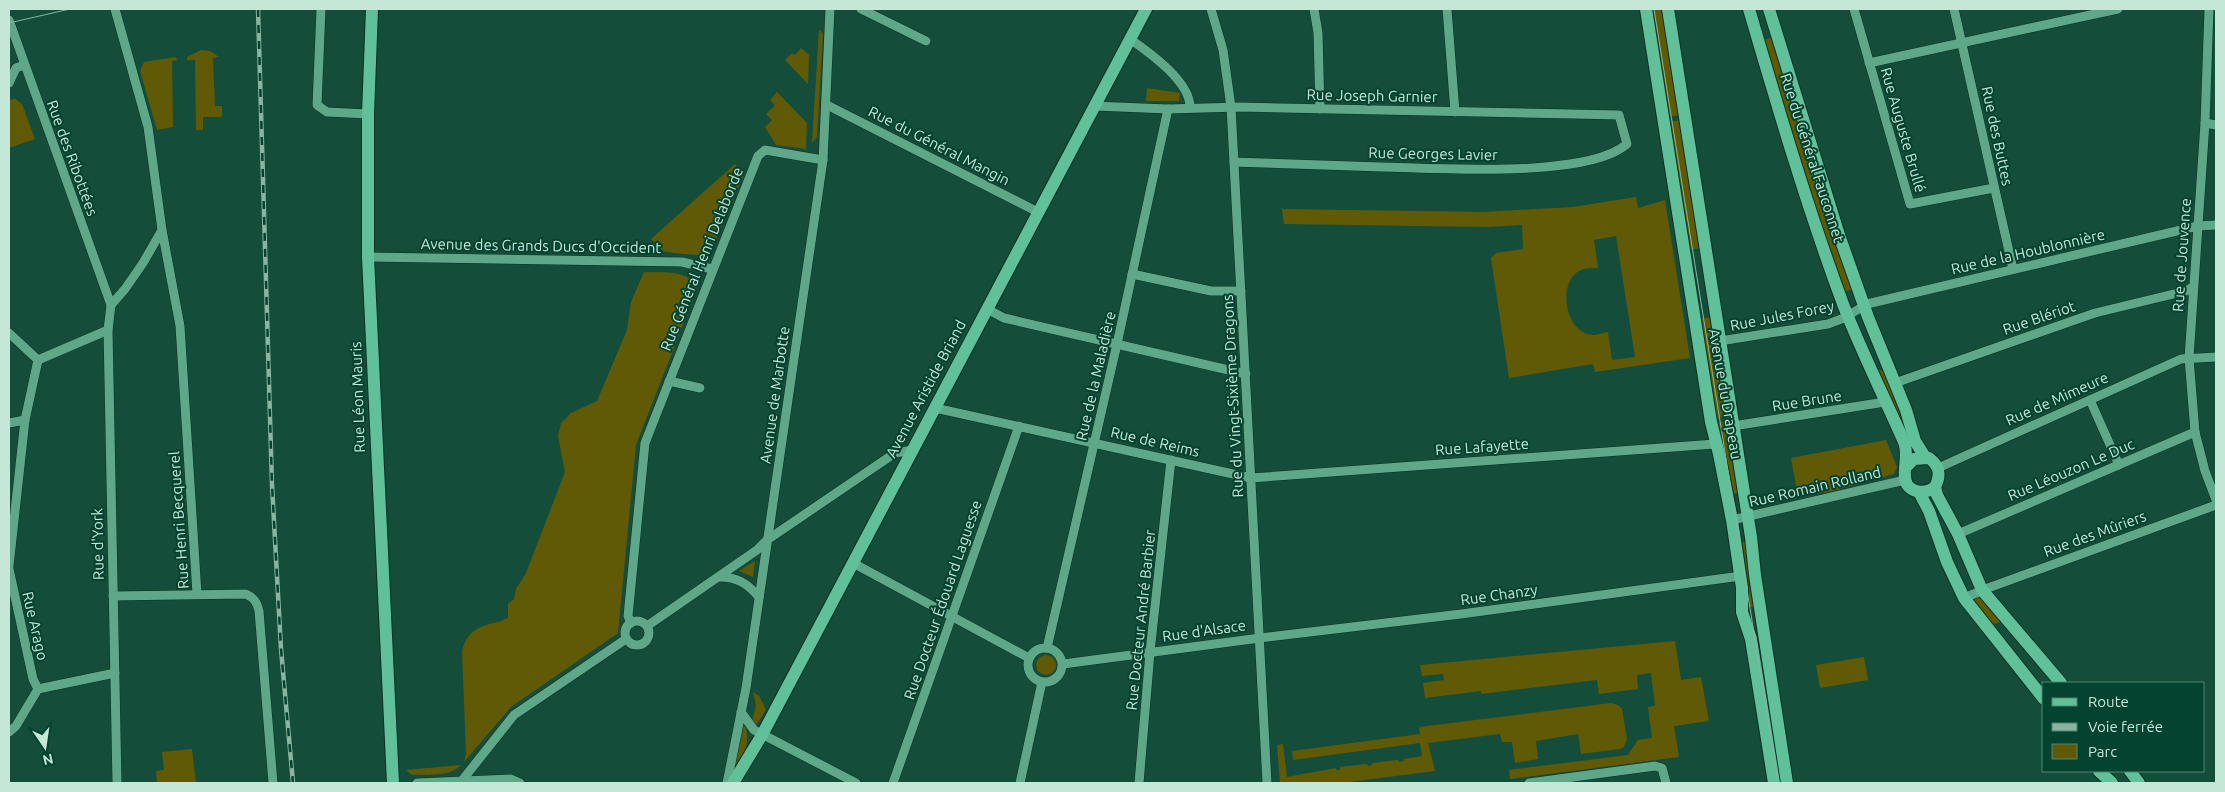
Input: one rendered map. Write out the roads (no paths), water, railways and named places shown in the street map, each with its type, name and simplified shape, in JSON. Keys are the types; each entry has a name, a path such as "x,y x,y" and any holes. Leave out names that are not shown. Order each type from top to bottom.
{"main road":[{"name":"Rue Léon Mauris","path":"372,9 368,114 368,257 393,783"},
{"name":"Avenue Aristide Briand","path":"733,783 762,735 1146,9"},
{"name":"Avenue du Drapeau","path":"1646,9 1715,444 1719,454 1741,576 1742,612 1751,639 1774,783"},
{"name":"Avenue du Drapeau","path":"1668,9 1748,516 1787,783"},
{"name":"Rue du Général Fauconnet","path":"1749,9 1802,182 1848,315 1904,443 1908,457 1905,480"},
{"name":"Rue du Général Fauconnet","path":"1769,9 1820,177 1864,305 1906,410 1915,440 1925,457 1933,460 1938,468"},
{"path":"1906,467 1914,459 1925,457"},
{"path":"1938,468 1939,476 1935,487 1937,495 1958,534 1982,590 2060,682"},
{"path":"1905,480 1911,488 1919,492 1928,491 1935,487"},
{"path":"1919,492 1929,511 1946,562 1964,598 2042,696"},
{"path":"2099,772 2112,783"},
{"path":"2131,772 2139,783"}],"street":[{"path":"320,9 317,105 327,112 368,114"},
{"name":"Avenue de Marbotte","path":"727,783 741,712 759,597 823,160 830,9"},
{"path":"861,9 926,41"},
{"name":"Rue du Vingt-Sixième Dragons","path":"1211,9 1223,50 1231,107 1267,783"},
{"path":"1314,9 1318,33 1320,109"},
{"path":"1447,9 1455,112"},
{"name":"Rue Auguste Brullé","path":"1854,9 1910,204 1994,188"},
{"name":"Rue des Buttes","path":"1954,9 2014,269"},
{"path":"1869,63 2118,9"},
{"name":"Rue de Jouvence","path":"2210,9 2212,52 2188,358 2195,432 2205,471 2216,500"},
{"name":"Rue Henri Becquerel","path":"115,12 150,136 162,230 180,326 196,594 246,594 258,603 273,783"},
{"name":"Rue des Ribottées","path":"9,20 111,305"},
{"path":"1130,39 1165,67 1183,86 1190,101 1190,108"},
{"path":"9,83 16,68 24,66"},
{"name":"Rue du Général Mangin","path":"827,105 1038,212"},
{"name":"Rue Joseph Garnier","path":"1094,106 1168,109 1231,107 1619,115 1627,144"},
{"name":"Rue de la Maladière","path":"1047,648 1095,443 1168,109"},
{"path":"2205,123 2216,124"},
{"name":"Rue Georges Lavier","path":"1234,162 1487,170 1576,164 1618,152 1627,144"},
{"name":"Rue Général Henri Delaborde","path":"631,623 628,616 645,443 758,156 765,150 823,160"},
{"name":"Rue de la Houblonnière","path":"1864,305 2198,226 2216,225"},
{"path":"111,305 130,283 162,230"},
{"name":"Avenue des Grands Ducs d'Occident","path":"368,257 682,262 712,269"},
{"path":"1132,274 1212,291 1241,291"},
{"name":"Rue Blériot","path":"1895,382 2095,313 2186,291 2193,287"},
{"name":"Rue d'York","path":"111,305 108,330 117,783"},
{"path":"1848,315 1864,305"},
{"path":"987,309 1004,318 1246,374"},
{"name":"Rue Jules Forey","path":"1720,341 1828,324 1848,315"},
{"path":"9,333 38,360 108,330"},
{"name":"Rue de Mimeure","path":"1938,468 2180,359 2216,357"},
{"name":"Rue Arago","path":"38,360 25,420 11,511 9,568 11,595 38,689"},
{"path":"669,381 700,388"},
{"path":"2090,400 2119,465"},
{"name":"Rue Brune","path":"1733,426 1885,402"},
{"name":"Rue de Reims","path":"935,408 1251,478"},
{"path":"9,423 25,420"},
{"name":"Rue Docteur Édouard Laguesse","path":"893,783 1019,426"},
{"name":"Rue Léouzon Le Duc","path":"1958,534 2195,432"},
{"name":"Rue Lafayette","path":"1251,478 1715,444"},
{"path":"647,626 757,550 767,540 895,453 913,450"},
{"name":"Rue Docteur André Barbier","path":"1139,783 1150,652 1171,460"},
{"name":"Rue Romain Rolland","path":"1732,520 1905,480"},
{"name":"Rue des Mûriers","path":"1982,590 2216,505"},
{"path":"853,563 1029,658"},
{"name":"Rue Chanzy","path":"1260,638 1462,614 1741,576"},
{"path":"719,577 732,577 741,581 759,597"},
{"path":"1964,598 1982,590"},
{"path":"113,596 196,594"},
{"path":"638,621 647,626 650,634 643,644 632,644 626,639 626,628 631,623 638,621"},
{"name":"Rue d'Alsace","path":"1063,664 1260,638"},
{"path":"461,782 514,715 626,639"},
{"path":"1047,648 1057,652 1063,664 1058,677 1049,682 1042,682 1031,674 1029,658 1036,650 1047,648"},
{"path":"9,732 16,726 38,689 115,673"},
{"path":"1020,783 1042,682"},
{"path":"741,712 754,730 762,735 856,783"},
{"path":"1529,783 1656,766 1662,768 1666,783"},
{"path":"417,783 511,779 520,783"}],"tram line":[{"path":"9,23 70,9"},
{"path":"1654,9 1778,783"}],"railway":[{"path":"258,9 272,485 281,649 293,783"}]}
